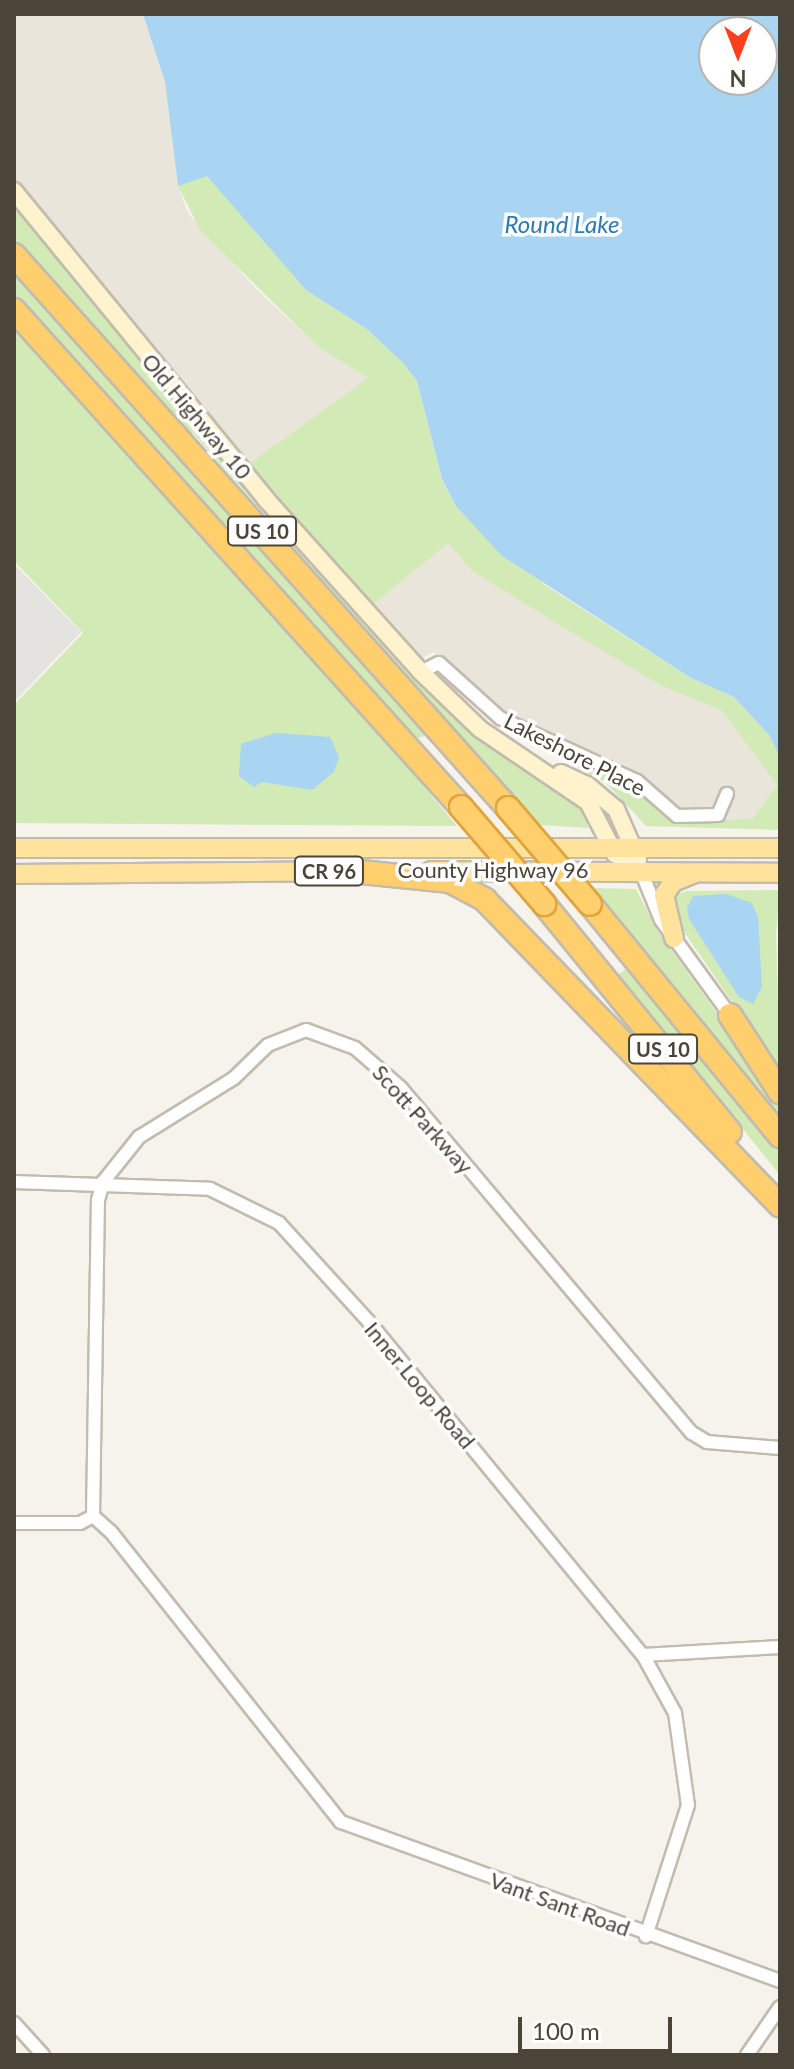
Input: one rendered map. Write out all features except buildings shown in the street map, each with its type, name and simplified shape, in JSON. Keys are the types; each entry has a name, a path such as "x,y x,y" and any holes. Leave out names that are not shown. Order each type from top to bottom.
{"highway":[{"name":"US 10","path":"14,255 508,808 780,1136"},
{"name":"US 10","path":"14,310 461,807 544,904 780,1195"},
{"path":"351,871 450,881 485,900 780,1206"},
{"path":"730,1015 780,1092"}],"main road":[{"name":"County Highway 96","path":"14,848 780,848"},
{"name":"County Highway 96","path":"14,874 640,869 780,873"},
{"path":"674,938 664,911 665,890 690,873 712,871"}],"street":[{"name":"Old Highway 10","path":"14,191 255,487 421,672 480,729 588,802 611,846 640,869"},
{"name":"Lakeshore Place","path":"421,672 439,663 500,718 637,781 677,816 718,815 727,794"},
{"name":"Old Highway 10","path":"529,763 600,794 621,817 640,869"},
{"path":"640,869 674,938 780,1078"},
{"name":"Scott Parkway","path":"103,1182 139,1137 234,1078 256,1053 283,1036 317,1030 355,1048 401,1088 692,1433 707,1442 780,1448"},
{"name":"Inner Loop Road","path":"14,1182 103,1182 210,1189 279,1223 369,1322 643,1655 675,1713 688,1805 646,1936"},
{"path":"14,1523 80,1523 93,1516 98,1200 103,1182"},
{"name":"Vant Sant Road","path":"93,1516 111,1532 341,1822 646,1936 780,1981"},
{"path":"643,1655 780,1647"},
{"path":"747,2055 780,2007"},
{"path":"14,2023 43,2055"}],"shaded area":[{"path":"14,14 143,14 165,82 178,186 188,213 256,289 317,346 368,378 247,465 14,179"},
{"path":"447,542 472,571 548,618 721,710 777,785 753,818 679,823 648,780 508,715 433,652 421,659 372,605"},
{"path":"14,564 81,632 14,702"}],"green space":[{"path":"207,175 306,290 368,330 404,364 417,381 442,480 456,506 545,585 691,678 734,697 769,735 780,757 780,830 646,826 606,783 507,731 634,786 663,816 680,823 753,818 777,785 721,710 662,686 548,618 472,571 448,543 372,605 247,465 368,378 317,346 200,230 178,186"},
{"path":"14,205 198,431 392,652 474,734 584,810 588,828 540,825 515,800 193,433 185,432 14,239"},
{"path":"14,270 425,731 424,736 416,739 409,734 14,295"},
{"path":"14,327 363,714 457,826 14,823 14,705 83,633 14,561"},
{"path":"594,888 636,889 657,930 780,1101 780,1118"},
{"path":"780,890 776,933 780,1072 672,914 674,896 687,891"},
{"path":"628,967 780,1151 780,1175 618,975"}],"water":[{"name":"Round Lake","path":"143,14 780,14 780,757 769,735 734,697 691,678 502,556 456,506 442,479 417,381 404,364 368,330 306,290 207,176 178,186 165,82"},
{"path":"276,733 330,737 339,757 334,772 312,790 262,782 254,787 239,776 241,744"},
{"path":"726,894 752,903 758,917 762,987 753,1004 739,997 689,919 687,908 693,896"}]}
